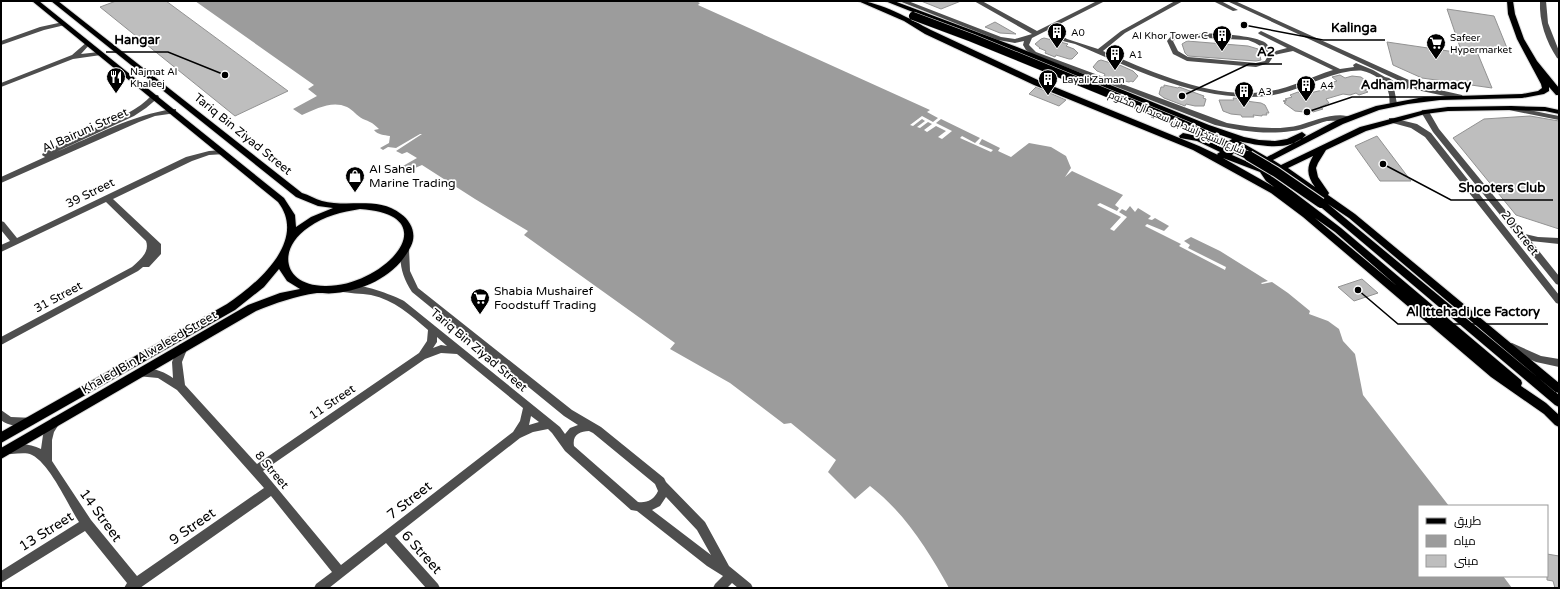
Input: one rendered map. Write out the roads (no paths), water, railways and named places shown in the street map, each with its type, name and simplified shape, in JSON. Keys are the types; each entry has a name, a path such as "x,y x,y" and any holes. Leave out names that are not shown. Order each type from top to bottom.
{"main road":[{"path":"35,1 99,54 156,97 287,207 291,215 292,223 288,243 283,255 284,269 292,280 303,286 316,290 342,289 356,286 381,274 391,266 405,249 409,234 405,222 395,212 379,207 350,207 331,212 314,220 299,230 288,243"},
{"name":"Tariq Bin Ziyad Street","path":"54,1 298,195 321,204 350,207"},
{"name":"شارع الشيخ راشد بن سعيد آل مكتوم","path":"861,1 910,18 1167,117 1244,153 1276,172 1322,203 1559,402"},
{"name":"شارع الشيخ راشد بن سعيد آل مكتوم","path":"878,1 910,18 1045,80 1183,136 1263,171 1269,179 1306,205 1370,257 1522,387 1559,422"},
{"path":"888,1 903,2"},
{"path":"888,1 1118,88 1206,127 1281,168 1352,216 1559,389"},
{"path":"1510,1 1516,30 1545,84 1546,89 1544,91 1536,94 1459,97 1393,104 1366,111 1347,118 1268,161 1261,166 1263,171 1273,172 1363,129 1425,112 1448,109 1511,108 1545,109 1559,112"},
{"path":"910,18 928,32 1037,83 1196,148 1253,178 1274,191 1306,215 1494,374 1548,411"},
{"path":"63,24 76,19"},
{"path":"1516,48 1532,60 1559,93"},
{"path":"1483,96 1491,90"},
{"path":"1448,109 1454,105 1467,104 1466,101 1459,97"},
{"path":"1206,127 1250,142 1267,144 1289,141 1307,133 1320,132"},
{"path":"1183,136 1199,139 1239,156 1243,154 1242,149 1225,137"},
{"path":"1324,148 1314,159 1311,169 1316,182 1331,201"},
{"path":"1306,205 1303,199 1294,191 1293,186 1298,184 1307,187 1331,204 1352,216"},
{"name":"Khaled Bin Alwaleed Street","path":"1,438 243,299 264,282 272,273 283,255"},
{"name":"Khaled Bin Alwaleed Street","path":"4,452 252,308 284,296 316,290"},
{"path":"76,395 82,398 83,406"}],"street":[{"path":"977,1 1034,35"},
{"path":"903,2 1004,40 1018,41 1045,30 1102,1"},
{"path":"1098,52 1123,32 1180,1"},
{"path":"1216,1 1346,61 1361,62 1390,86 1393,104"},
{"path":"1230,1 1361,62 1410,83 1434,92 1459,97"},
{"path":"1543,1 1543,14 1546,27 1559,57"},
{"path":"1,43 46,24 54,17"},
{"path":"29,32 63,24"},
{"path":"1045,30 1065,40 1077,43 1182,83 1236,95 1257,96 1276,93 1361,62"},
{"path":"1261,33 1338,70"},
{"path":"1034,35 1027,41 1026,45 1028,49 1034,53 1118,88 1210,121 1231,126 1282,130 1302,127 1323,119 1347,118"},
{"path":"1185,35 1248,38 1265,45 1271,54 1270,59 1267,62 1256,65 1191,60 1177,54 1170,41 1174,37 1185,35"},
{"path":"63,61 78,53 87,44"},
{"path":"1271,54 1292,49"},
{"path":"1,85 63,61 82,55 99,54"},
{"path":"1338,70 1342,68 1346,61"},
{"path":"1375,74 1401,88 1406,88 1410,83"},
{"name":"Al Bairuni Street","path":"1,180 66,144 133,114 142,109 156,97"},
{"path":"1511,108 1559,118"},
{"name":"Al Bairuni Street","path":"9,176 136,120 154,114 173,111"},
{"name":"20 Street","path":"1425,112 1432,125 1559,282"},
{"name":"20 Street","path":"1392,120 1418,128 1425,132 1559,301"},
{"name":"39 Street","path":"1,249 189,159 200,152 207,140"},
{"path":"1432,140 1445,141"},
{"name":"39 Street","path":"189,159 209,153 222,152"},
{"name":"31 Street","path":"1,341 127,274 146,266 157,254 157,244 149,239 107,198"},
{"path":"1,224 15,242"},
{"path":"1522,236 1557,244"},
{"path":"1535,252 1541,247 1557,244"},
{"name":"Tariq Bin Ziyad Street","path":"405,249 405,270 409,281 415,290 568,413 597,430 656,478 701,526 729,572"},
{"name":"Tariq Bin Ziyad Street","path":"342,289 365,290 386,295 408,308 549,425 567,444 572,452 635,506 641,508 711,562 729,572"},
{"name":"11 Street","path":"422,356 432,342 433,329"},
{"path":"1508,345 1539,360 1559,363"},
{"path":"180,387 176,362 183,347"},
{"name":"11 Street","path":"256,470 422,356 440,350 459,350"},
{"name":"8 Street","path":"140,373 160,374 180,387 256,470 340,572"},
{"name":"7 Street","path":"516,435 525,422 528,407"},
{"path":"1,414 9,421 31,421"},
{"name":"14 Street","path":"47,461 45,444 47,434 57,421"},
{"name":"7 Street","path":"320,588 516,435 532,428 549,425"},
{"path":"567,444 568,439 574,431 579,428 590,427"},
{"name":"14 Street","path":"4,452 19,449 32,451 36,452 47,461 86,524 133,586"},
{"path":"641,508 648,507 658,501 662,496 662,485"},
{"name":"9 Street","path":"133,586 272,489"},
{"name":"13 Street","path":"1,577 86,524"},
{"name":"6 Street","path":"387,536 434,588"},
{"path":"719,588 729,572 747,588"}],"water":[{"path":"195,1 696,1 700,3 698,5 930,110 927,112 938,118 933,122 922,116 910,125 913,126 922,119 925,121 917,127 920,128 928,122 932,124 924,130 927,132 936,126 946,131 938,137 942,139 952,131 936,123 941,119 980,138 975,143 962,136 960,138 991,152 993,150 979,144 982,139 1000,148 998,151 1011,157 1029,143 1051,147 1066,156 1071,168 1065,177 1072,171 1123,195 1115,205 1119,208 1117,211 1100,203 1097,205 1121,217 1110,229 1114,231 1127,217 1119,212 1122,209 1126,211 1130,206 1135,212 1138,208 1151,216 1148,219 1152,220 1155,218 1169,226 1164,231 1147,224 1145,226 1181,244 1179,246 1225,270 1226,267 1188,248 1190,245 1184,241 1191,237 1220,251 1268,281 1261,283 1262,284 1272,282 1310,311 1309,314 1328,321 1339,329 1343,341 1355,354 1363,395 1448,505 1418,505 1418,577 1504,577 1512,588 949,588 924,546 894,508 870,486 855,499 828,472 836,460 791,423 784,424 730,383 670,349 675,343 524,235 528,231 422,165 408,171 403,166 417,158 407,152 402,154 396,151 422,134 396,148 388,147 383,150 380,148 389,143 390,136 377,133 374,130 379,129 375,125 361,118 347,107 336,104 324,106 302,115 293,109 317,96 308,89 314,85"}],"place":[{"name":"Kalinga","path":"1244,25"},
{"name":"A0","path":"1057,49"},
{"name":"Al Khor Tower C","path":"1222,52"},
{"name":"Safeer Hypermarket","path":"1436,60"},
{"name":"A1","path":"1115,71"},
{"name":"Hangar","path":"225,75"},
{"name":"Najmat Al Khaleej","path":"116,94"},
{"name":"Layali Zaman","path":"1048,96"},
{"name":"A2","path":"1182,96"},
{"name":"A4","path":"1306,102"},
{"name":"A3","path":"1244,108"},
{"name":"Adham Pharmacy","path":"1307,112"},
{"name":"Shooters Club","path":"1383,164"},
{"name":"Al Sahel Marine Trading","path":"355,193"},
{"name":"Al Ittehadi Ice Factory","path":"1358,290"},
{"name":"Shabia Mushairef Foodstuff Trading","path":"480,315"}]}
